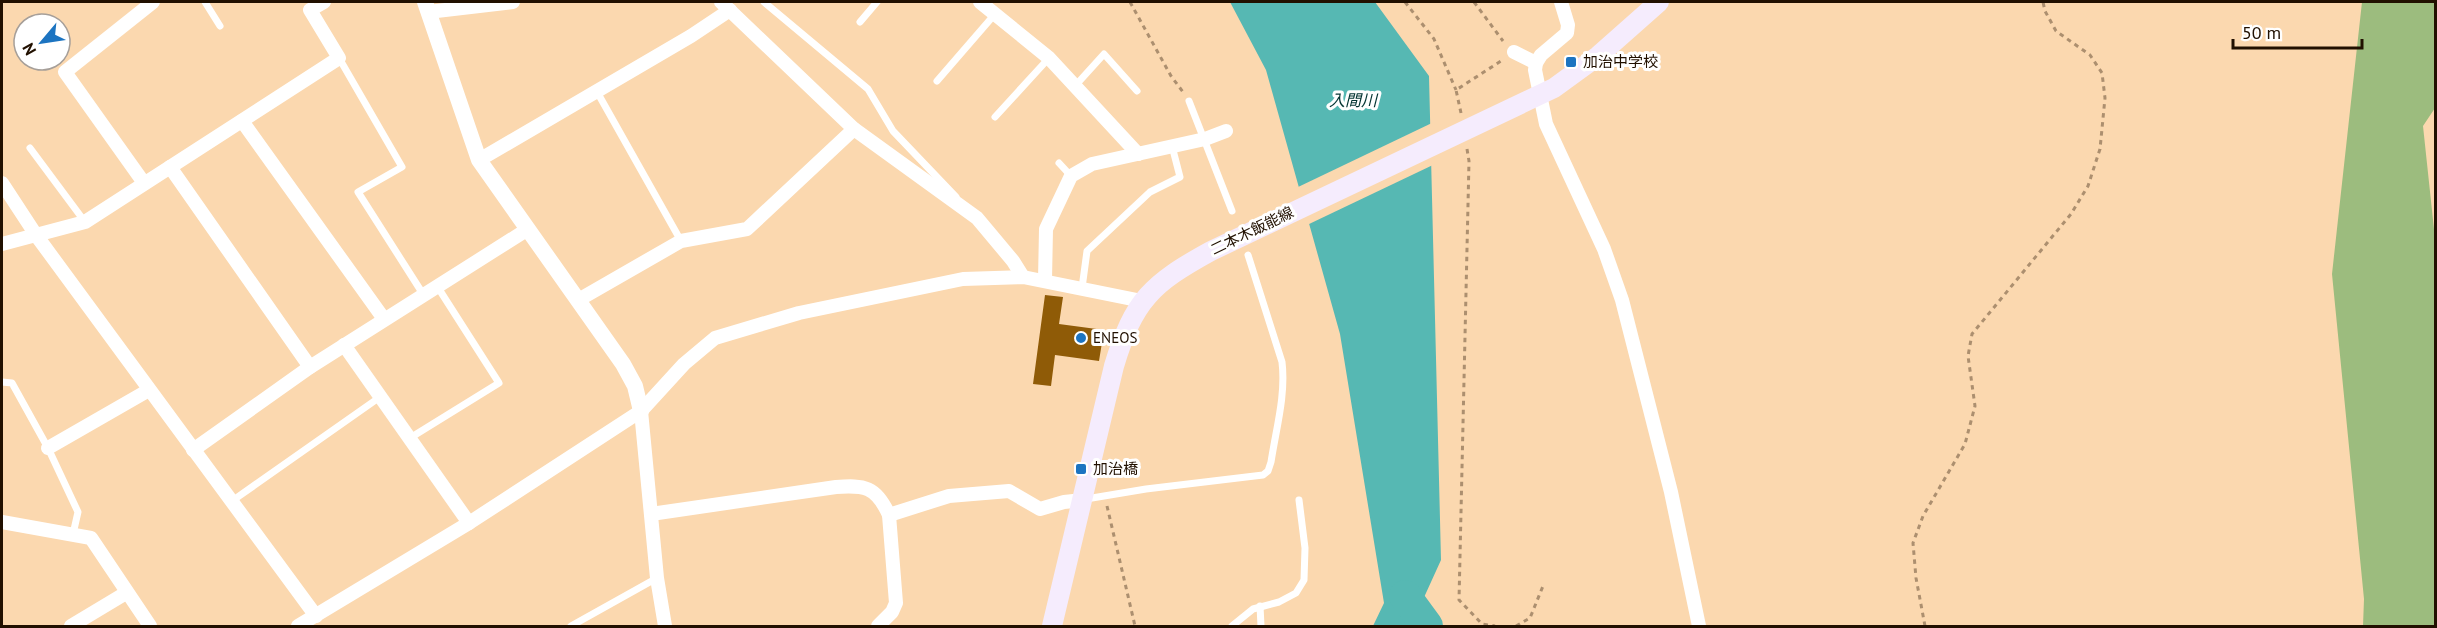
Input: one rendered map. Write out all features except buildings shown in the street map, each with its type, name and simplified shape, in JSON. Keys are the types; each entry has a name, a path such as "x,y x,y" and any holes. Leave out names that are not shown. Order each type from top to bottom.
{"main road":[{"name":"二本木飯能線","path":"1052,627 1124,333 1143,301 1160,283 1179,270 1265,225 1554,88 1598,56 1659,2"}],"street":[{"path":"144,183 65,72 153,2"},
{"path":"2,244 85,222 339,58 310,10 324,2"},
{"path":"513,2 427,7 478,160 579,299 623,364 635,386 641,411 657,578 665,627"},
{"path":"980,2 1049,58 1138,154"},
{"path":"1561,2 1568,25 1567,33 1541,56 1536,63 1535,70 1546,124 1604,249 1622,300 1671,492 1699,627"},
{"path":"478,160 691,36 726,6 854,129 977,218 1013,261 1023,277"},
{"path":"1514,52 1536,63"},
{"path":"242,121 384,319"},
{"path":"579,299 681,241 747,229 854,129"},
{"path":"1045,280 1046,230 1071,176 1092,164 1205,139 1226,131"},
{"path":"170,167 310,367"},
{"path":"2,183 36,235 316,616"},
{"path":"193,450 310,367 528,229"},
{"path":"298,627 469,523 641,411 684,364 715,338 799,313 963,279 1023,277 1143,301"},
{"path":"344,345 469,523"},
{"path":"48,448 149,390"},
{"path":"651,514 779,495 860,486 872,490 883,501 889,515 896,603 892,612 878,627"},
{"path":"889,515 949,496 966,494 1009,491 1041,509 1064,502 1083,500"},
{"path":"2,522 91,538 150,627"},
{"path":"71,627 126,593"}],"lane":[{"path":"205,2 220,26"},
{"path":"764,2 868,89 893,131 977,218"},
{"path":"860,22 878,2"},
{"path":"937,81 994,14"},
{"path":"1075,86 1104,54 1137,92"},
{"path":"339,58 402,167 358,192 423,294"},
{"path":"995,117 1049,58"},
{"path":"596,90 681,241"},
{"path":"1189,101 1232,211"},
{"path":"1082,288 1087,251 1149,192 1180,177 1172,146"},
{"path":"30,148 85,222"},
{"path":"1059,163 1071,176"},
{"path":"1083,500 1104,495 1263,474 1268,471 1284,376 1282,362 1248,255"},
{"path":"410,438 500,383 437,286"},
{"path":"2,382 12,383 48,448 78,512 74,534"},
{"path":"232,501 380,397"},
{"path":"1232,627 1247,613 1260,606 1279,602 1296,593 1304,580 1305,548 1299,500"},
{"path":"571,627 657,578"},
{"path":"1260,606 1261,627"}],"path":[{"path":"1130,2 1171,76 1189,101"},
{"path":"1405,2 1434,39 1456,90 1462,121"},
{"path":"1456,90 1514,52 1474,2"},
{"path":"1926,627 1916,578 1913,543 1923,516 1965,444 1975,406 1968,356 1972,334 2071,214 2088,186 2100,149 2104,98 2102,74 2090,55 2056,31 2045,11 2043,2"},
{"path":"1466,141 1469,161 1459,600 1482,624 1495,627"},
{"path":"1104,495 1134,627"},
{"path":"1516,627 1530,618 1544,586"}],"green space":[{"path":"2362,2 2435,2 2435,108 2423,126 2436,248 2435,626 2363,626 2364,599 2332,274"}],"water":[{"name":"入間川","path":"1230,2 1375,2 1429,76 1441,560 1411,626 1373,626 1384,603 1340,334 1266,70"}],"pier":[{"path":"1434,122 1435,164 1307,225 1296,188"}],"waterway":[{"path":"1405,596 1427,626"}],"place":[{"name":"加治中学校","path":"1571,62"},
{"name":"ENEOS","path":"1081,338"},
{"name":"加治橋","path":"1081,469"}]}
